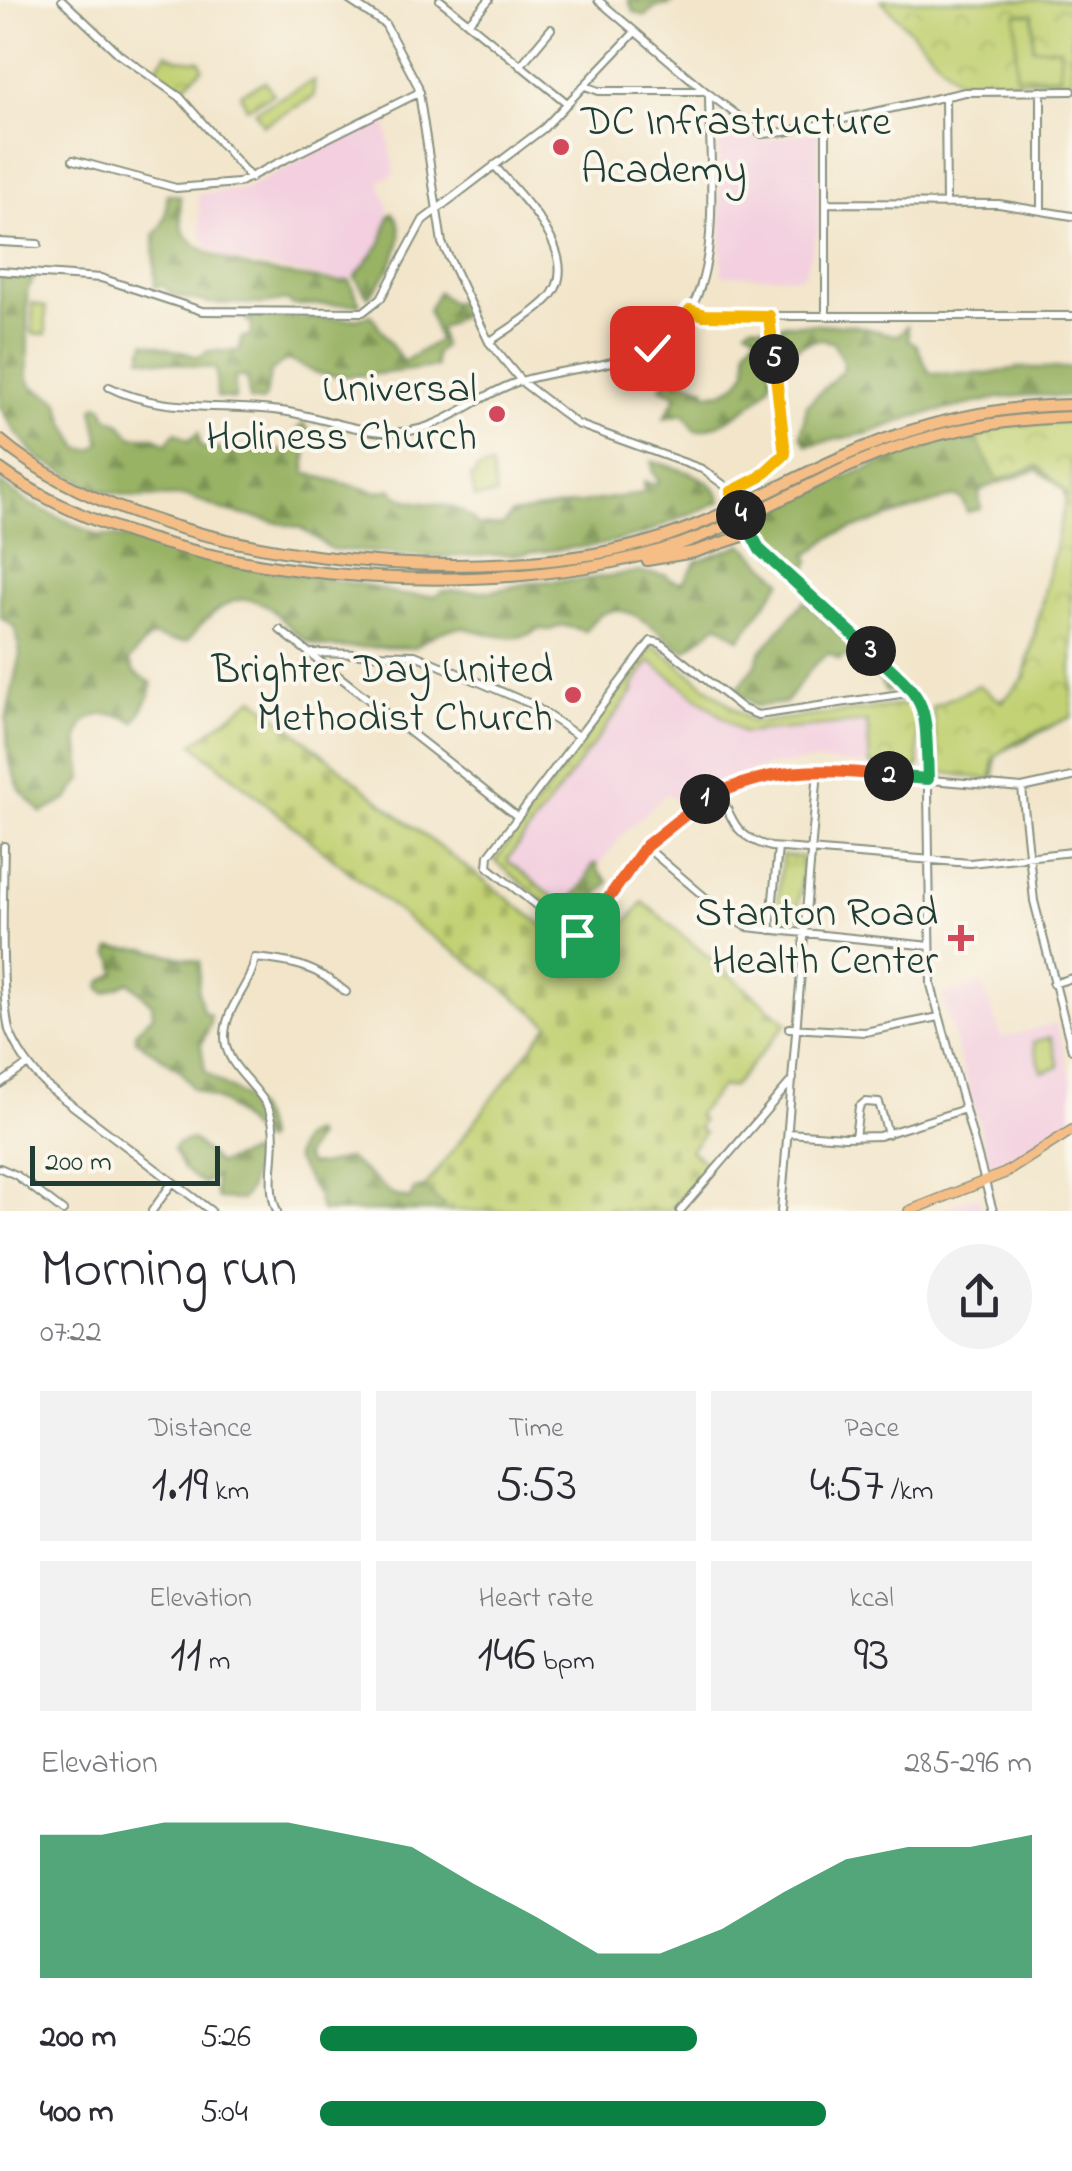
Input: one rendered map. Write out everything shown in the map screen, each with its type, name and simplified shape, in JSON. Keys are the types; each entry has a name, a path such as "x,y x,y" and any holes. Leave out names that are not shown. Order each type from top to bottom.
{"highway":[{"path":"0,440 57,479 160,520 262,547 368,562 489,564 592,554 661,538 852,452 916,428 990,412 1072,405"},
{"path":"611,563 661,551 742,518 858,462 925,438 1004,421 1072,417"},
{"path":"0,469 56,502 129,530 202,551 295,569 373,578 468,579 675,556 750,534"}],"main road":[{"path":"909,1211 1028,1161 1072,1130"}],"street":[{"path":"62,0 119,54 180,97 251,178"},
{"path":"349,0 384,22 420,92 444,249 489,342 522,382 580,426 719,478 731,492 750,534 766,556 914,692 926,716 931,985 993,1211"},
{"path":"440,0 567,104"},
{"path":"468,23 489,0"},
{"path":"598,0 707,93 762,134 965,92 1072,91"},
{"path":"520,66 551,28"},
{"path":"0,270 101,278 202,311 354,314 369,309 381,298 415,230 437,208 544,128 634,33"},
{"path":"585,86 599,91 707,93"},
{"path":"1040,91 1040,210"},
{"path":"73,160 176,188 238,183 420,92"},
{"path":"109,387 142,401 278,410 395,432 418,429 522,382 637,355 668,336 690,310 704,280 709,252 707,93"},
{"path":"945,96 946,204"},
{"path":"826,123 826,316"},
{"path":"489,342 549,298 558,282 560,266 546,230 494,165"},
{"path":"826,203 999,204 1072,216"},
{"path":"0,242 38,244"},
{"path":"690,310 704,315 1072,316"},
{"path":"731,492 782,460 785,447 769,316"},
{"path":"280,630 518,817"},
{"path":"914,692 764,716 744,709 652,640 489,855 487,863 490,870 577,935 584,932 646,846 682,815 720,792 776,773 818,770 1022,788 1072,777"},
{"path":"312,654 415,655 533,704 578,736"},
{"path":"781,1211 793,1079 793,1028 806,934 818,770"},
{"path":"1022,788 1028,859 1053,984 1072,1050"},
{"path":"720,792 746,840 778,848 984,863 1072,852"},
{"path":"4,846 2,1003 9,1030 27,1065 48,1087 211,1211"},
{"path":"646,846 738,924 930,946"},
{"path":"770,930 778,848"},
{"path":"278,1211 272,1189 274,1136 268,1109 228,1055 226,1022 256,958 299,964 322,972 346,992"},
{"path":"1053,984 1072,978"},
{"path":"793,1028 866,1032 939,1016"},
{"path":"0,1084 27,1065"},
{"path":"680,1211 793,1079"},
{"path":"855,1137 859,1107 865,1102 879,1103 888,1134"},
{"path":"788,1133 855,1137 888,1134 965,1108"},
{"path":"0,1168 63,1211"},
{"path":"152,1211 173,1182"}],"shaded area":[{"path":"718,113 759,141 818,132 818,230 805,273 800,277 722,275"},
{"path":"385,116 395,174 379,182 388,205 388,228 355,277 343,281 227,259 206,246 201,234 198,194 247,189"},
{"path":"650,661 742,733 868,722 870,765 813,761 768,766 727,780 682,805 667,793 625,832 566,907 507,860 605,731"},
{"path":"982,984 1002,1038 1056,1023 1072,1080 1072,1117 1035,1144 991,1168 942,995"},
{"path":"977,1196 984,1211 937,1211"}],"green space":[{"path":"628,0 676,0 655,7 646,16 634,12"},
{"path":"881,0 1072,0 1072,80 958,81"},
{"path":"1016,14 1033,14 1033,48 1060,48 1060,76 1016,76"},
{"path":"167,53 177,59 200,61 203,68 182,88 155,69"},
{"path":"314,80 314,97 263,125 255,111"},
{"path":"265,81 273,94 247,108 240,94"},
{"path":"167,194 180,196 183,230 198,246 257,269 339,282 349,280 360,304 292,305 287,300 264,304 209,303 173,295 163,285 155,287 154,235 163,222"},
{"path":"393,213 399,223 399,245 382,280 368,297 355,277 381,243"},
{"path":"0,277 34,278 27,291 28,380 58,400 66,425 80,448 91,450 100,444 93,408 98,404 107,417 120,423 132,437 155,437 166,444 176,432 189,441 198,433 200,446 206,449 287,451 304,424 308,429 305,473 377,492 391,489 411,501 445,505 467,515 478,526 503,525 511,514 638,494 644,491 644,481 654,485 659,482 652,461 702,479 721,501 643,534 599,545 520,554 431,557 331,549 301,528 222,510 187,496 136,497 99,490 38,458 0,407"},
{"path":"438,292 451,303 461,301 466,313 439,329 443,346 435,354 436,367 335,376 285,360 270,373 262,402 249,400 247,377 235,377 235,399 217,397 216,369 141,358 145,342 199,357 208,351 240,351 241,338 251,336 252,323 246,321 248,317 354,319 371,315 403,362 439,340 428,310"},
{"path":"32,303 46,307 46,334 33,334"},
{"path":"752,324 764,326 770,362 771,380 761,396 726,420 703,429 695,430 684,414 664,418 677,396 661,387 674,374 678,383 679,373 683,373 686,382 706,388 705,394 723,392 738,383 747,370 747,347 757,334 746,328"},
{"path":"852,325 894,335 907,326 909,341 916,344 929,372 988,374 1018,368 1072,368 1072,397 999,398 912,417 869,433 807,445 801,435 807,405 843,370 844,363 833,343 822,339 802,345 794,351 791,361 785,362 780,326"},
{"path":"1072,421 1072,717 1015,741 993,759 992,780 939,772 932,707 979,685 1002,702 1025,677 1067,494 1038,466 998,480 972,432"},
{"path":"1072,424 1072,567 1062,721 1000,753 994,777 937,745 935,710 996,702 1021,689 1066,503 1064,489 1037,470 984,488 979,493 981,509 967,512 962,499 955,496 839,533 807,555 810,561 802,577 769,548 759,526 767,516 816,490 942,442 986,432"},
{"path":"491,466 496,495 475,498 471,476 476,475 476,470"},
{"path":"0,483 30,504 97,535 127,538 228,564 364,585 402,595 492,591 534,582 636,572 666,575 682,583 697,561 743,544 782,581 740,639 718,624 685,651 643,620 619,611 595,619 586,631 561,625 511,637 458,628 437,634 414,648 320,646 302,637 258,602 235,601 213,613 187,641 155,637 146,641 129,661 135,673 152,683 135,722 111,714 87,720 79,735 83,778 68,799 42,813 20,790 9,761 6,720 20,653 15,627 0,617"},
{"path":"804,601 887,677 892,683 891,691 886,692 880,680 848,655 839,660 829,653 813,666 785,703 756,706 739,693 738,688 760,653"},
{"path":"654,645 750,721 911,704 917,716 919,768 870,765 867,722 743,733 650,661 632,687 634,690 507,860 582,920 575,927 495,861"},
{"path":"254,698 396,814 593,963 643,902 787,1023 732,1087 721,1087 697,1115 702,1121 698,1128 704,1133 690,1150 708,1165 669,1211 441,1211 444,1205 424,1188 549,1024 470,962 412,923 193,744"},
{"path":"782,855 803,857 797,927 776,925"},
{"path":"593,864 609,882 583,912 569,910 567,904 583,885"},
{"path":"111,948 146,949 200,962 198,990 203,1011 210,1015 201,1045 205,1071 251,1103 263,1124 263,1142 224,1103 192,1088 181,1071 136,1040 136,1031 153,1015 152,1004 129,982 105,993 100,988 101,982 116,973 109,954"},
{"path":"1051,1037 1059,1067 1042,1072 1033,1042"},
{"path":"314,1133 316,1138 304,1156 308,1164 348,1158 393,1195 410,1199 414,1189 428,1186 435,1178 447,1211 321,1211 317,1195 295,1159 300,1142"},
{"path":"192,1139 218,1164 249,1153 255,1160 249,1190 241,1200 218,1199 216,1176 203,1184 183,1169 173,1149"}],"place":[{"name":"DC Infrastructure Academy","path":"561,147"},
{"name":"Universal Holiness Church","path":"497,414"},
{"name":"Brighter Day United Methodist Church","path":"573,695"},
{"name":"Stanton Road Health Center","path":"961,938"}],"route":[{"path":"577,935 584,932 646,846 694,806 729,788 776,773 804,770 928,779 927,722 918,696 760,550 731,492 760,477 785,454 769,316 704,315 690,310 652,348"}]}
